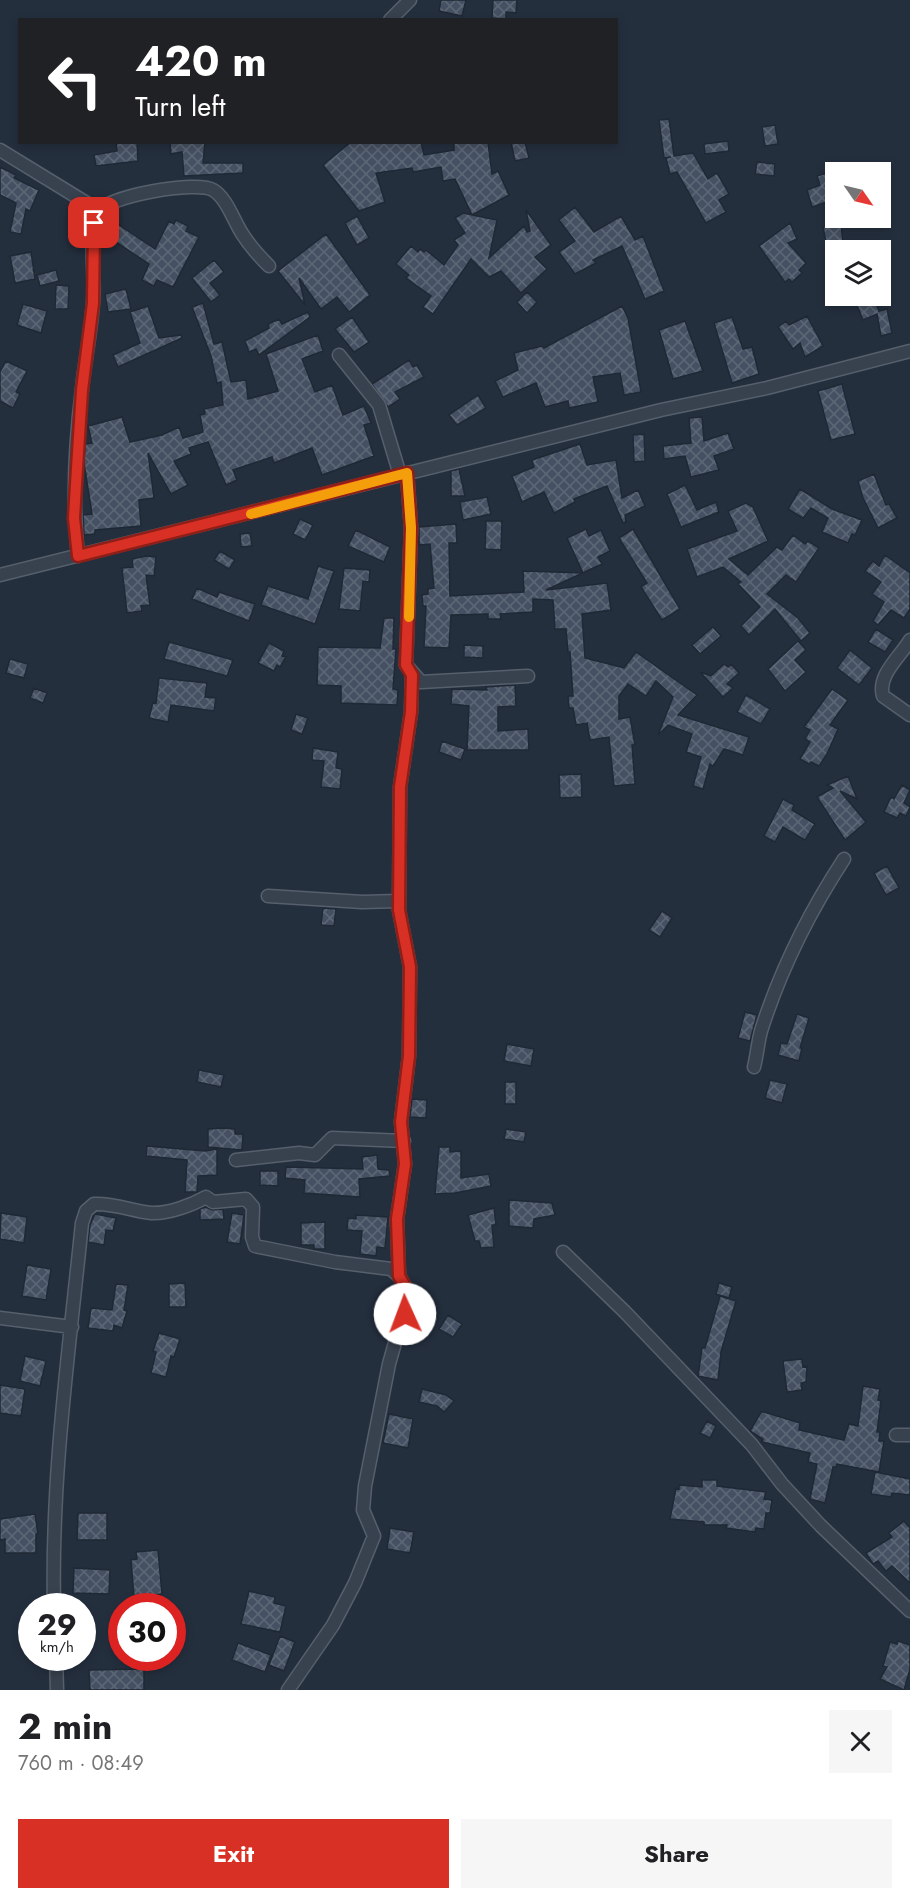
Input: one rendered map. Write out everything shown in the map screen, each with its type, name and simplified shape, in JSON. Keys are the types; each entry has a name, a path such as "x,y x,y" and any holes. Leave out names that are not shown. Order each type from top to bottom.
{"street":[{"path":"392,18 410,0"},
{"path":"0,150 98,210"},
{"path":"78,556 74,518 77,454 93,303 94,223 98,210 109,202 154,191 203,186 214,190 243,236 269,266"},
{"path":"0,574 661,410 767,388 910,351"},
{"path":"339,355 379,405 403,474 411,528 406,665 412,675 421,682 439,683 528,676"},
{"path":"910,640 886,674 880,687 883,696 910,715"},
{"path":"399,1276 397,1219 405,1164 401,1122 409,1056 410,967 399,901 400,787 411,712 412,675"},
{"path":"754,1067 761,1032 801,934 824,890 844,859"},
{"path":"267,896 362,902 399,901"},
{"path":"236,1160 288,1154 315,1155 332,1138 404,1141"},
{"path":"54,1593 53,1552 57,1469 82,1223 86,1211 94,1204 106,1203 154,1213 194,1204 207,1197 213,1203 246,1199 253,1207 252,1237 255,1246 335,1262 391,1269 399,1276 409,1293 389,1364 363,1510 374,1536 355,1583 333,1624 288,1690"},
{"path":"563,1252 625,1312 752,1445 782,1484 821,1526 910,1611"},
{"path":"0,1318 72,1327"},
{"path":"896,1435 910,1436"},
{"path":"56,1671 57,1690"}],"building":[{"path":"441,0 466,0 462,16 439,11"},
{"path":"493,0 517,0 516,13 506,12 506,18 492,18"},
{"path":"669,119 674,156 693,153 708,179 717,173 729,194 719,200 726,212 706,223 677,172 670,174 666,158 671,157 664,158 659,120"},
{"path":"775,125 778,144 765,146 762,127"},
{"path":"728,141 729,151 705,154 704,144"},
{"path":"116,144 137,144 138,161 96,166 94,155 117,151"},
{"path":"170,144 205,144 203,163 243,163 243,173 184,176 182,152 171,154"},
{"path":"349,144 421,144 424,155 454,150 454,144 488,144 492,174 498,171 509,195 472,215 455,179 443,181 441,167 413,172 412,168 376,173 385,202 359,211 323,165"},
{"path":"511,144 526,144 529,158 515,161"},
{"path":"757,162 775,164 774,176 755,174"},
{"path":"0,167 16,175 14,178 39,190 30,211 26,209 21,234 10,232 16,203 0,195"},
{"path":"825,173 825,203 812,207 807,190 820,185 817,176"},
{"path":"575,207 594,232 621,216 635,240 643,236 664,291 645,299 622,246 593,260 596,263 575,274 559,252 575,241 559,220"},
{"path":"526,210 551,245 535,257 547,269 521,293 501,271 489,277 471,259 433,314 423,307 431,296 406,278 409,275 396,264 411,246 418,252 420,249 424,252 426,250 444,265 458,245 454,240 465,233 455,218 463,213 497,220 489,258 524,226 527,232 530,231"},
{"path":"357,216 369,238 357,245 345,223"},
{"path":"110,219 155,249 169,221 174,224 176,220 188,226 186,231 199,237 173,287 157,280 154,286 142,280 149,264 101,232"},
{"path":"790,223 797,239 788,243 806,263 799,270 802,273 792,282 789,279 785,282 759,246"},
{"path":"823,227 841,228 843,240 826,240"},
{"path":"326,234 370,295 349,312 337,297 321,309 299,278 305,305 278,271"},
{"path":"31,252 35,279 15,283 10,256"},
{"path":"214,260 224,272 210,283 220,295 211,302 192,278"},
{"path":"56,270 59,281 40,286 37,275"},
{"path":"56,285 69,286 68,309 55,309"},
{"path":"126,289 131,309 108,312 105,294"},
{"path":"527,292 537,302 527,313 517,302"},
{"path":"203,303 214,344 222,342 231,382 246,380 248,399 278,391 266,354 318,335 323,351 302,359 315,392 332,385 343,415 364,406 371,423 364,425 374,456 322,475 312,448 274,463 272,457 233,470 237,480 226,485 208,442 189,448 191,454 174,461 188,485 171,494 148,453 154,498 139,500 141,526 95,530 95,534 84,535 83,515 92,514 84,463 85,444 92,443 88,426 122,417 130,442 162,435 179,427 183,438 203,432 200,415 205,414 204,409 223,405 221,382 217,383 211,356 192,307"},
{"path":"23,304 47,311 41,333 17,325"},
{"path":"148,306 159,338 181,335 182,338 118,367 113,355 140,343 130,312"},
{"path":"622,306 628,318 641,392 624,395 620,373 593,377 598,402 569,408 568,401 545,407 536,383 503,397 495,381 518,370 514,353 542,346 544,348"},
{"path":"857,306 877,306 879,311 887,309 892,333 881,336 877,314 863,320"},
{"path":"308,312 310,317 259,355 256,349 249,352 245,341 269,328 268,324 279,319 282,324"},
{"path":"807,316 823,346 805,357 800,343 793,349 778,327 786,321 789,325"},
{"path":"352,317 369,342 354,352 335,329"},
{"path":"732,317 743,349 752,347 759,374 732,383 714,323"},
{"path":"685,321 703,371 673,379 659,330"},
{"path":"409,360 413,367 417,365 424,377 395,392 400,399 388,407 372,384"},
{"path":"6,361 27,371 16,392 20,394 13,408 0,401 0,372"},
{"path":"842,384 855,434 831,440 818,391"},
{"path":"478,395 486,408 457,425 449,415"},
{"path":"702,417 704,441 728,433 734,449 714,456 719,470 691,477 685,456 664,459 663,446 691,443 689,418"},
{"path":"644,434 645,461 634,462 633,435"},
{"path":"580,444 587,465 616,460 622,498 638,490 645,506 625,515 626,522 623,523 607,486 574,499 575,502 554,513 544,492 522,502 512,476 534,467 532,460"},
{"path":"459,469 465,496 451,496 451,471"},
{"path":"874,474 886,505 889,504 897,518 878,528 863,498 858,481"},
{"path":"685,485 697,510 716,502 719,512 681,527 667,494"},
{"path":"800,489 832,509 862,520 855,535 852,534 848,543 822,532 828,518 811,508 803,518 788,509"},
{"path":"487,497 491,514 463,520 460,502"},
{"path":"746,503 753,507 768,541 729,559 748,575 777,547 782,550 793,535 805,544 808,541 819,548 796,582 786,575 767,594 798,618 810,633 801,641 775,609 749,635 741,626 760,607 738,584 741,582 723,567 697,577 687,549 737,531 728,511"},
{"path":"300,519 313,525 305,540 293,534"},
{"path":"486,521 502,521 501,550 485,549"},
{"path":"456,524 457,543 449,543 450,596 524,592 523,571 583,573 546,590 607,583 611,610 582,614 585,658 624,668 636,652 697,695 678,715 749,737 743,755 724,749 713,766 710,764 703,789 693,786 701,757 686,752 692,734 668,725 658,735 673,697 656,681 646,696 628,684 619,696 619,719 630,717 635,745 632,745 635,784 614,786 609,737 590,740 587,723 576,725 573,708 569,708 568,696 573,696 570,652 568,652 566,629 555,629 553,600 533,599 533,612 500,614 501,619 488,619 488,614 451,615 449,648 424,647 426,606 423,606 422,595 428,594 428,589 434,588 430,544 419,545 419,527"},
{"path":"586,529 589,536 601,530 610,551 598,557 602,564 583,573 567,538"},
{"path":"633,529 680,609 662,620 641,587 647,583 619,538"},
{"path":"356,530 390,547 384,562 348,546"},
{"path":"250,533 252,546 241,547 240,534"},
{"path":"220,551 235,560 229,569 214,560"},
{"path":"885,555 910,573 910,609 904,618 891,610 878,625 873,621 884,602 872,594 881,582 865,571 873,561 879,566"},
{"path":"146,556 156,557 154,576 146,575 150,605 141,606 142,611 127,613 122,568 133,567 132,559"},
{"path":"318,566 334,571 315,624 261,605 268,586 308,599"},
{"path":"344,568 370,570 369,582 363,581 360,611 339,609"},
{"path":"197,588 217,597 219,592 255,604 249,621 192,599"},
{"path":"384,618 394,618 393,649 396,649 393,689 398,690 397,705 341,703 341,686 317,685 318,647 380,648"},
{"path":"713,627 721,636 700,654 692,645"},
{"path":"876,629 893,640 885,652 868,642"},
{"path":"798,641 806,650 795,660 806,672 785,691 768,669"},
{"path":"169,642 233,660 227,676 164,659"},
{"path":"269,643 284,651 282,656 286,657 280,667 277,665 274,671 258,663"},
{"path":"464,645 483,646 483,658 464,657"},
{"path":"850,650 872,668 859,685 837,668"},
{"path":"10,659 28,664 24,678 6,673"},
{"path":"724,664 728,667 731,664 739,673 727,684 733,688 723,697 700,672 711,676"},
{"path":"159,678 207,683 205,697 216,698 214,711 171,705 168,722 149,718 153,702 156,703"},
{"path":"515,685 516,706 498,707 498,731 528,729 529,750 467,750 469,706 451,704 452,689 487,690 486,687"},
{"path":"34,688 47,693 43,703 30,698"},
{"path":"832,689 848,700 830,725 838,729 827,754 819,766 811,762 809,764 800,759 810,742 805,739 810,730 804,727"},
{"path":"746,695 770,709 761,724 737,712"},
{"path":"296,714 308,718 302,734 291,730"},
{"path":"442,741 465,749 461,760 439,752"},
{"path":"313,748 338,752 336,768 342,769 340,789 321,787 324,761 312,760"},
{"path":"581,774 582,797 560,798 559,775"},
{"path":"848,776 857,799 840,791 866,822 845,840 817,797 833,788 827,785"},
{"path":"902,785 910,790 904,803 910,807 906,816 900,813 897,818 884,812 891,797 894,799"},
{"path":"783,799 794,805 792,810 815,824 805,840 783,827 775,842 764,836"},
{"path":"887,866 899,888 886,895 874,873"},
{"path":"323,908 336,909 334,926 321,925"},
{"path":"662,911 672,918 660,937 649,930"},
{"path":"745,1012 757,1015 750,1041 738,1038"},
{"path":"797,1014 809,1018 800,1048 802,1048 799,1061 778,1055 781,1043 787,1044"},
{"path":"507,1044 534,1049 531,1066 504,1061"},
{"path":"199,1070 224,1075 221,1087 197,1082"},
{"path":"770,1080 787,1084 782,1103 765,1098"},
{"path":"505,1082 516,1082 516,1104 505,1104"},
{"path":"412,1099 427,1100 426,1118 410,1117"},
{"path":"208,1129 235,1129 235,1134 243,1134 242,1150 208,1147"},
{"path":"506,1129 526,1132 524,1142 504,1139"},
{"path":"147,1146 205,1151 217,1149 217,1175 198,1176 197,1192 185,1192 187,1160 146,1156"},
{"path":"439,1147 450,1147 450,1152 461,1151 461,1178 489,1174 491,1186 455,1193 435,1194"},
{"path":"377,1155 378,1169 389,1170 390,1176 359,1179 360,1197 304,1193 305,1180 285,1178 286,1167 363,1169 362,1157"},
{"path":"260,1171 278,1171 278,1186 260,1185"},
{"path":"509,1200 552,1203 555,1215 534,1219 533,1228 509,1226"},
{"path":"205,1207 213,1210 223,1209 224,1219 200,1220 200,1209"},
{"path":"494,1208 496,1225 492,1225 494,1247 481,1248 479,1241 475,1241 468,1215"},
{"path":"1,1213 27,1217 24,1243 0,1239"},
{"path":"232,1213 244,1215 240,1244 227,1242"},
{"path":"95,1214 116,1218 113,1231 106,1230 104,1245 88,1242 90,1225"},
{"path":"356,1215 388,1217 385,1248 377,1247 376,1256 360,1254 362,1231 347,1230 348,1218 356,1219"},
{"path":"325,1222 325,1249 314,1249 314,1245 301,1245 301,1223"},
{"path":"27,1265 51,1269 46,1300 22,1296"},
{"path":"185,1283 186,1307 169,1307 169,1284"},
{"path":"719,1283 732,1287 729,1298 716,1294"},
{"path":"116,1284 128,1285 124,1310 127,1311 122,1328 114,1325 113,1331 88,1328 91,1308 112,1310"},
{"path":"720,1296 736,1301 721,1352 718,1380 698,1376 702,1348 705,1348"},
{"path":"448,1315 462,1324 453,1337 439,1329"},
{"path":"159,1333 180,1339 174,1357 171,1356 166,1377 151,1373 156,1352 153,1351"},
{"path":"25,1356 46,1361 40,1386 20,1381"},
{"path":"802,1359 803,1367 807,1366 806,1382 801,1383 802,1390 787,1392 783,1361"},
{"path":"0,1385 25,1389 21,1416 0,1413"},
{"path":"863,1386 880,1389 878,1400 881,1401 877,1432 880,1432 879,1441 884,1441 879,1472 837,1464 833,1467 825,1503 810,1499 817,1464 808,1462 810,1453 762,1442 763,1439 750,1431 761,1412 764,1412 800,1423 799,1430 844,1440 849,1424 858,1426"},
{"path":"422,1389 446,1395 454,1401 444,1412 437,1406 419,1402"},
{"path":"389,1414 413,1419 408,1448 383,1443"},
{"path":"707,1421 716,1426 710,1438 700,1433"},
{"path":"875,1472 910,1479 910,1495 892,1493 891,1497 871,1494"},
{"path":"702,1480 717,1480 717,1486 766,1492 764,1499 772,1500 770,1513 766,1513 764,1529 756,1528 755,1532 726,1528 727,1525 704,1525 704,1522 670,1519 676,1488 679,1489 679,1485 702,1487"},
{"path":"78,1513 107,1513 107,1540 77,1540"},
{"path":"35,1514 38,1534 36,1534 36,1553 5,1553 5,1539 0,1540 0,1519"},
{"path":"904,1521 910,1528 910,1583 892,1566 886,1571 878,1561 873,1564 866,1553 892,1537 889,1533"},
{"path":"390,1528 414,1532 410,1553 387,1549"},
{"path":"158,1550 162,1593 134,1593 131,1560 137,1559 136,1552"},
{"path":"74,1568 110,1570 108,1594 73,1593"},
{"path":"249,1591 275,1597 274,1603 286,1606 280,1632 241,1624"},
{"path":"280,1636 295,1642 284,1671 269,1665"},
{"path":"898,1641 910,1645 910,1669 904,1690 880,1679 887,1667 883,1666 890,1642 897,1644"},
{"path":"238,1643 271,1655 265,1672 232,1660"},
{"path":"89,1671 144,1671 144,1690 90,1690"}],"slow traffic":[{"path":"251,514 407,473 411,528 409,617"}],"route":[{"path":"94,223 93,303 82,390 74,518 78,556 407,473 411,528 406,665 412,675 411,712 400,787 399,910 410,967 409,1056 401,1122 405,1164 397,1219 399,1276 409,1293 405,1314"}]}
